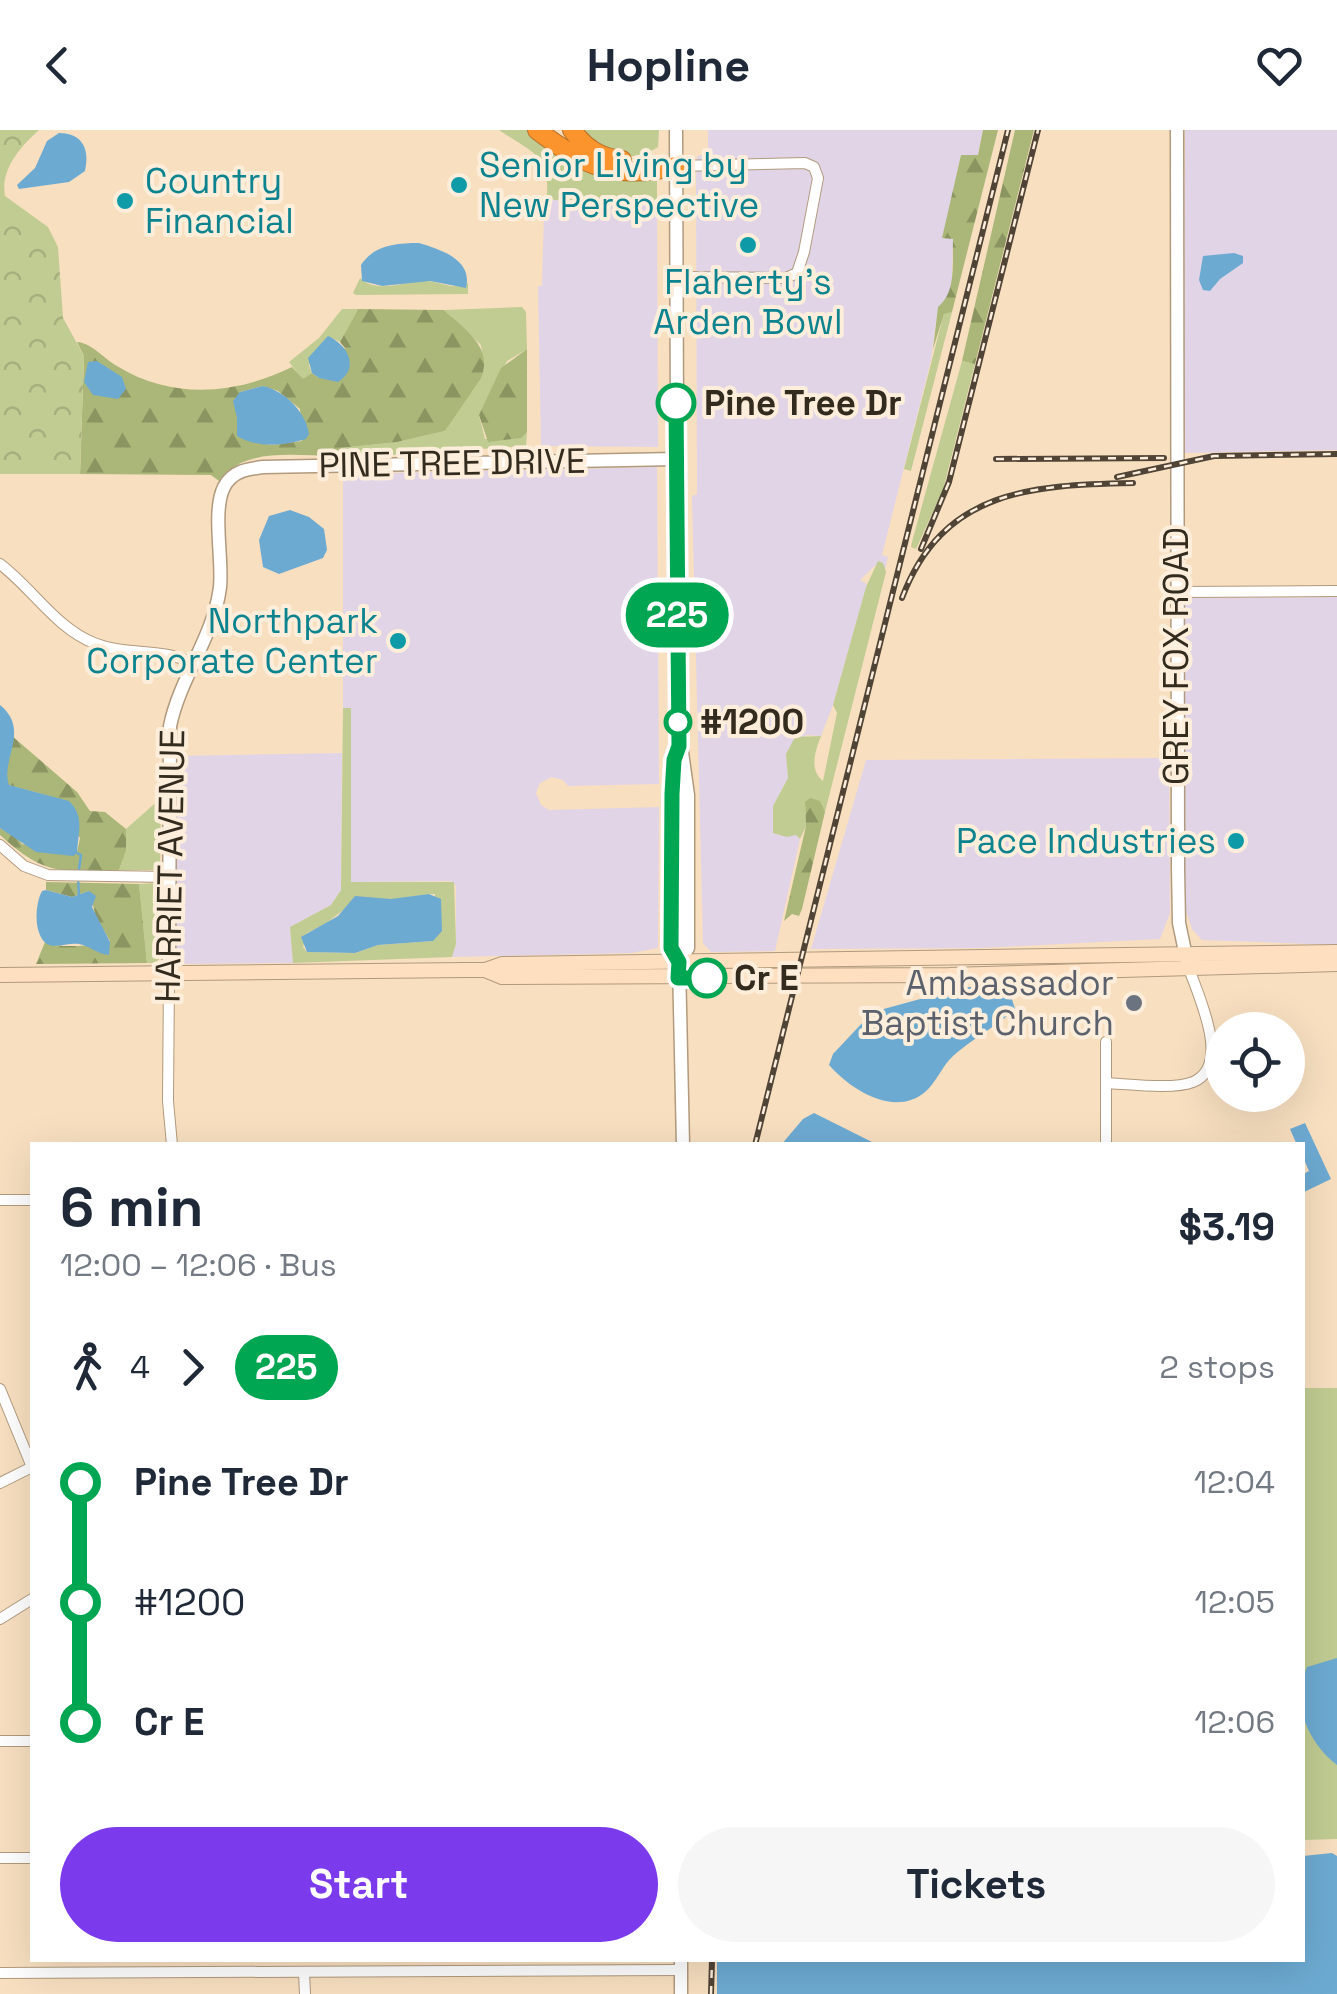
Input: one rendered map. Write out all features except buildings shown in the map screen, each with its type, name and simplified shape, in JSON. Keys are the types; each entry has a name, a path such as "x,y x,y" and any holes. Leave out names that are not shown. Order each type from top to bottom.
{"highway":[{"path":"537,130 582,162 596,167 658,170 676,166"},
{"path":"572,130 589,149 610,158 659,159 676,166"}],"main road":[{"path":"485,970 502,977 960,975 1337,952"},
{"path":"0,975 485,970 502,964 679,962 1186,959 1337,964"}],"street":[{"path":"676,130 679,746 672,794 671,948 679,962 683,1142"},
{"name":"GREY FOX ROAD","path":"1106,1083 1183,1085 1197,1080 1206,1071 1210,1056 1210,1024 1186,959 1178,905 1177,130"},
{"path":"676,166 805,163 814,167 818,178 797,273 786,278 676,277"},
{"name":"PINE TREE DRIVE","path":"230,479 242,470 263,468 676,459"},
{"name":"HARRIET AVENUE","path":"172,1142 168,1102 170,726 216,608 222,569 220,498 230,479"},
{"path":"0,564 60,620 90,642 119,650 164,652 192,663"},
{"path":"1176,592 1337,592"},
{"path":"0,845 24,866 48,875 169,877"},
{"path":"1106,1042 1106,1142"},
{"path":"0,1200 30,1200"},
{"path":"0,1389 30,1462"},
{"path":"0,1483 30,1468"},
{"path":"0,1598 5,1615 30,1599"},
{"path":"0,1741 30,1740"},
{"path":"0,1858 30,1858"},
{"path":"0,1974 304,1972 375,1966 681,1965 680,1994"},
{"path":"304,1972 305,1994"}],"shaded area":[{"path":"708,130 983,130 978,155 961,155 943,238 953,239 952,281 947,300 938,307 931,360 882,555 888,557 885,569 880,561 860,580 867,584 821,736 806,735 786,754 788,778 773,806 773,833 796,835 800,839 775,951 711,952 703,943 692,496 697,494 696,178 697,156 708,154"},
{"path":"1185,130 1337,130 1337,450 1183,453"},
{"path":"548,197 657,203 658,447 541,446 538,286 542,286"},
{"path":"657,467 659,784 568,786 552,777 540,783 536,793 541,805 549,810 659,807 658,948 631,953 452,957 456,944 456,886 451,881 351,882 351,709 343,708 343,478 348,474"},
{"path":"1337,597 1337,945 1202,940 1192,929 1184,905 1184,601"},
{"path":"1169,749 1170,913 1160,939 980,948 811,949 866,760 1159,758"},
{"path":"342,753 341,890 331,905 290,927 293,963 186,964 178,960 176,756"}],"green space":[{"path":"0,130 39,130 9,168 5,196 48,227 58,247 63,318 84,356 80,474 0,474"},
{"path":"499,130 531,130 650,176 657,180 657,203 554,200 547,195 541,161"},
{"path":"577,130 659,130 658,147 625,156 605,149"},
{"path":"983,130 998,130 952,312 944,314 933,349 938,307 948,293 952,276 953,239 942,238 961,155 978,155"},
{"path":"1015,130 1034,130 975,364 962,361"},
{"path":"360,278 382,286 422,281 457,286 468,283 468,294 356,295 353,293"},
{"path":"522,307 526,312 527,349 507,361 479,415 485,439 520,438 527,432 526,446 465,453 340,456 341,448 397,442 445,431 484,369 481,345 444,310"},
{"path":"342,309 358,309 340,342 334,339 309,365 312,373 303,380 289,362 319,338"},
{"path":"358,309 444,310 475,340 484,357 484,367 481,378 445,431 397,442 341,448 340,456 258,458 243,462 219,481 211,475 80,474 84,356 77,342 138,377 182,389 204,390 248,383 292,367 303,379 312,373 319,378 345,348 340,342","holes":["263,386 278,391 300,409 302,441 271,445 237,436 240,392"]},
{"path":"952,312 911,471 904,469 944,313"},
{"path":"527,349 527,432 521,438 488,442 479,415 501,368"},
{"path":"962,361 975,364 943,490 916,549 911,547 913,538"},
{"path":"878,561 886,572 825,812 805,802 806,826 800,839 796,835 773,833 773,806 788,778 786,754 795,737 821,736 815,766 823,781 837,713 833,705 866,587"},
{"path":"343,708 351,708 351,882 454,882 456,944 452,957 293,963 290,927 331,905 341,890","holes":["435,894 433,941 378,945 355,953 307,952 303,947 307,933 346,908"]},
{"path":"11,735 77,792 90,811 105,812 126,829 126,851 119,870 55,869 30,858 0,835 0,828 22,844 77,852 80,838 53,797 8,785 5,767"},
{"path":"161,798 160,867 119,870 126,851 126,829"},
{"path":"810,798 820,801 825,812 802,909 799,916 792,914 784,921 806,826 805,802"},
{"path":"46,882 139,884 147,963 36,964 45,942 77,946 110,941 96,917 89,891 72,897 46,890"},
{"path":"157,883 161,887 161,956 156,963 147,963 139,884"},
{"path":"1305,1388 1337,1388 1337,1839 1305,1840"}],"water":[{"path":"59,133 74,136 83,144 85,171 69,182 19,189 17,185 35,168 47,141"},
{"path":"419,243 460,263 467,278 466,288 430,281 382,286 362,281 361,265 372,253 394,245"},
{"path":"1203,256 1243,256 1243,263 1210,291 1203,290 1199,280"},
{"path":"328,336 349,357 349,370 338,382 312,373 308,358"},
{"path":"97,361 122,377 126,389 118,399 93,395 84,382 88,362"},
{"path":"263,386 279,393 299,410 309,434 306,439 271,445 237,436 233,401 240,392"},
{"path":"290,510 309,517 324,529 327,550 323,558 279,574 263,567 259,540 269,516"},
{"path":"0,705 13,725 9,785 69,801 79,826 77,853 73,856 36,852 0,828"},
{"path":"42,891 72,897 89,891 96,896 92,907 110,942 109,955 79,944 51,945 42,939 37,911"},
{"path":"429,894 441,899 442,931 433,941 378,945 355,953 307,952 301,937 338,916 355,896 391,899"},
{"path":"964,987 1010,993 1015,1009 953,1056 929,1088 913,1099 900,1102 873,1097 848,1083 829,1065 833,1054 880,1010"},
{"path":"814,1113 872,1142 784,1142 803,1119"},
{"path":"1305,1123 1331,1179 1305,1192 1305,1173 1309,1171 1305,1142 1296,1142 1290,1129"},
{"path":"1337,1658 1337,1765 1310,1734 1305,1721 1307,1667"},
{"path":"1305,1856 1337,1856 1337,1994 717,1994 717,1962 1305,1962"}],"waterway":[{"path":"77,853 81,855 79,869"},
{"path":"78,877 79,896"}],"railway":[{"path":"756,1142 1008,130"},
{"path":"921,549 949,482 1038,130"},
{"path":"1117,477 1214,456 1337,454"},
{"path":"996,459 1164,458"},
{"path":"902,598 920,562 941,534 967,514 995,500 1060,486 1133,483"},
{"path":"711,1994 712,1962"}],"bus line":[{"name":"225","path":"676,403 679,746 672,794 671,948 679,962 678,978 707,978"}],"place":[{"name":"Senior Living by New Perspective","path":"459,185"},
{"name":"Country Financial","path":"125,201"},
{"name":"Flaherty's Arden Bowl","path":"748,245"},
{"name":"Pine Tree Dr","path":"676,403"},
{"name":"Northpark Corporate Center","path":"398,641"},
{"name":"#1200","path":"678,722"},
{"name":"Pace Industries","path":"1236,841"},
{"name":"Cr E","path":"707,978"},
{"name":"Ambassador Baptist Church","path":"1134,1003"}]}
